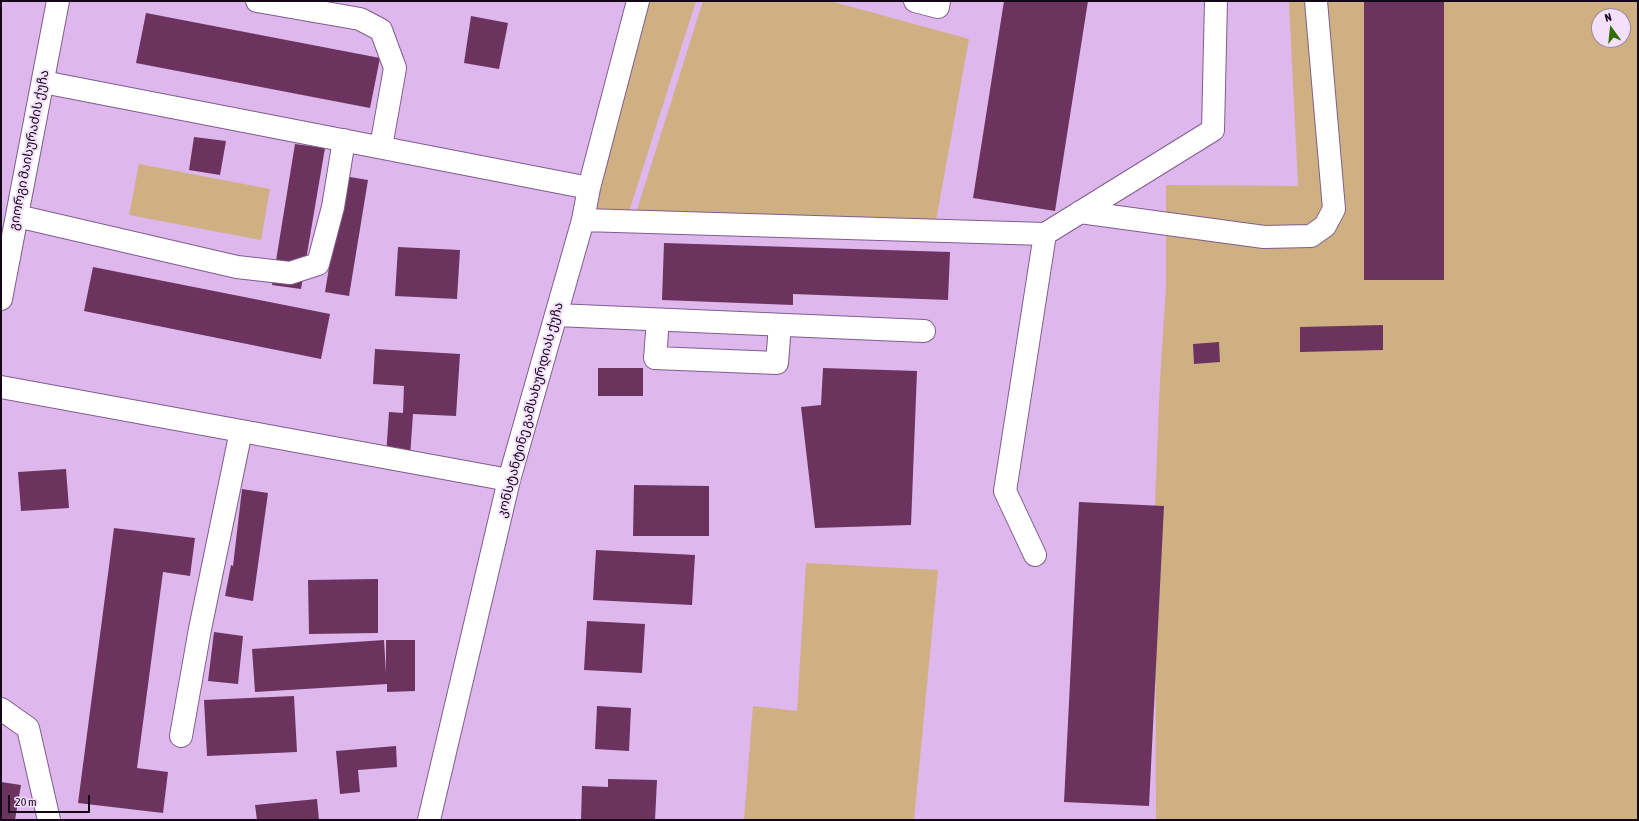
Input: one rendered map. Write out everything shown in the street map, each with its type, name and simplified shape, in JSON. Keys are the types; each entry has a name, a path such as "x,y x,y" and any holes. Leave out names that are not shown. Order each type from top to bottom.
{"street":[{"name":"გიორგი მაისურაძის ქუჩა","path":"1,299 58,1"},
{"path":"257,1 360,19 381,30 396,68 381,147"},
{"name":"კონსტანტინე გამსახურდიას ქუჩა","path":"429,820 509,480 583,220 589,188 638,1"},
{"path":"915,1 938,6 939,1"},
{"path":"583,220 1045,234 1213,130 1216,1"},
{"path":"1080,212 1264,237 1311,236 1325,226 1334,209 1316,1"},
{"path":"43,82 589,188"},
{"path":"16,216 237,267 290,273 318,264 332,207 344,140"},
{"path":"1035,555 1005,491 1045,234"},
{"path":"556,315 924,331"},
{"path":"658,320 655,358 777,363 780,325"},
{"path":"1,388 509,480"},
{"path":"181,736 200,629 241,431"},
{"path":"1,709 28,728 49,820"}],"shaded area":[{"path":"638,1 696,1 626,221 583,220"},
{"path":"703,1 830,1 969,39 935,226 635,216"},
{"path":"1289,1 1638,1 1638,820 1156,820 1155,505 1160,380 1166,286 1166,185 1298,186"},
{"path":"139,164 270,189 261,240 129,215"},
{"path":"806,563 938,570 914,820 744,820 753,706 797,711"}],"building":[{"path":"1004,1 1088,1 1055,211 973,198"},
{"path":"1364,1 1444,1 1444,280 1364,280"},
{"path":"146,13 380,58 370,108 136,63"},
{"path":"471,16 508,23 499,69 464,63"},
{"path":"194,137 226,141 220,175 189,170"},
{"path":"295,144 325,148 301,289 272,285"},
{"path":"344,176 368,180 349,296 325,292"},
{"path":"664,243 950,252 948,300 793,294 793,305 662,300"},
{"path":"398,247 460,250 457,299 395,296"},
{"path":"93,267 330,314 321,359 84,311"},
{"path":"1383,325 1383,350 1300,352 1300,327"},
{"path":"1219,342 1220,362 1194,364 1193,344"},
{"path":"375,349 460,354 456,416 413,414 410,457 386,456 389,412 403,413 404,386 373,384"},
{"path":"598,368 643,368 643,396 598,396"},
{"path":"823,368 917,371 911,525 815,528 801,407 821,405"},
{"path":"66,469 69,508 21,511 18,472"},
{"path":"634,485 709,486 709,536 633,536"},
{"path":"242,489 268,493 253,601 225,596 231,565 233,566"},
{"path":"1079,502 1164,506 1149,806 1064,802"},
{"path":"114,528 195,538 190,576 163,572 137,768 168,772 163,813 78,803"},
{"path":"596,550 695,555 692,605 593,600"},
{"path":"378,579 378,633 309,634 308,580"},
{"path":"587,621 645,624 642,673 584,670"},
{"path":"214,632 243,636 238,684 208,681"},
{"path":"384,640 386,673 386,640 415,640 415,691 387,692 387,684 255,692 252,649"},
{"path":"294,696 297,752 207,756 204,700"},
{"path":"597,706 631,708 629,751 595,749"},
{"path":"396,746 397,767 358,770 360,792 340,794 336,751"},
{"path":"608,779 657,780 655,820 581,820 582,786 608,787"},
{"path":"1,782 21,785 15,820 1,820"},
{"path":"317,799 319,820 257,820 255,805"}]}
